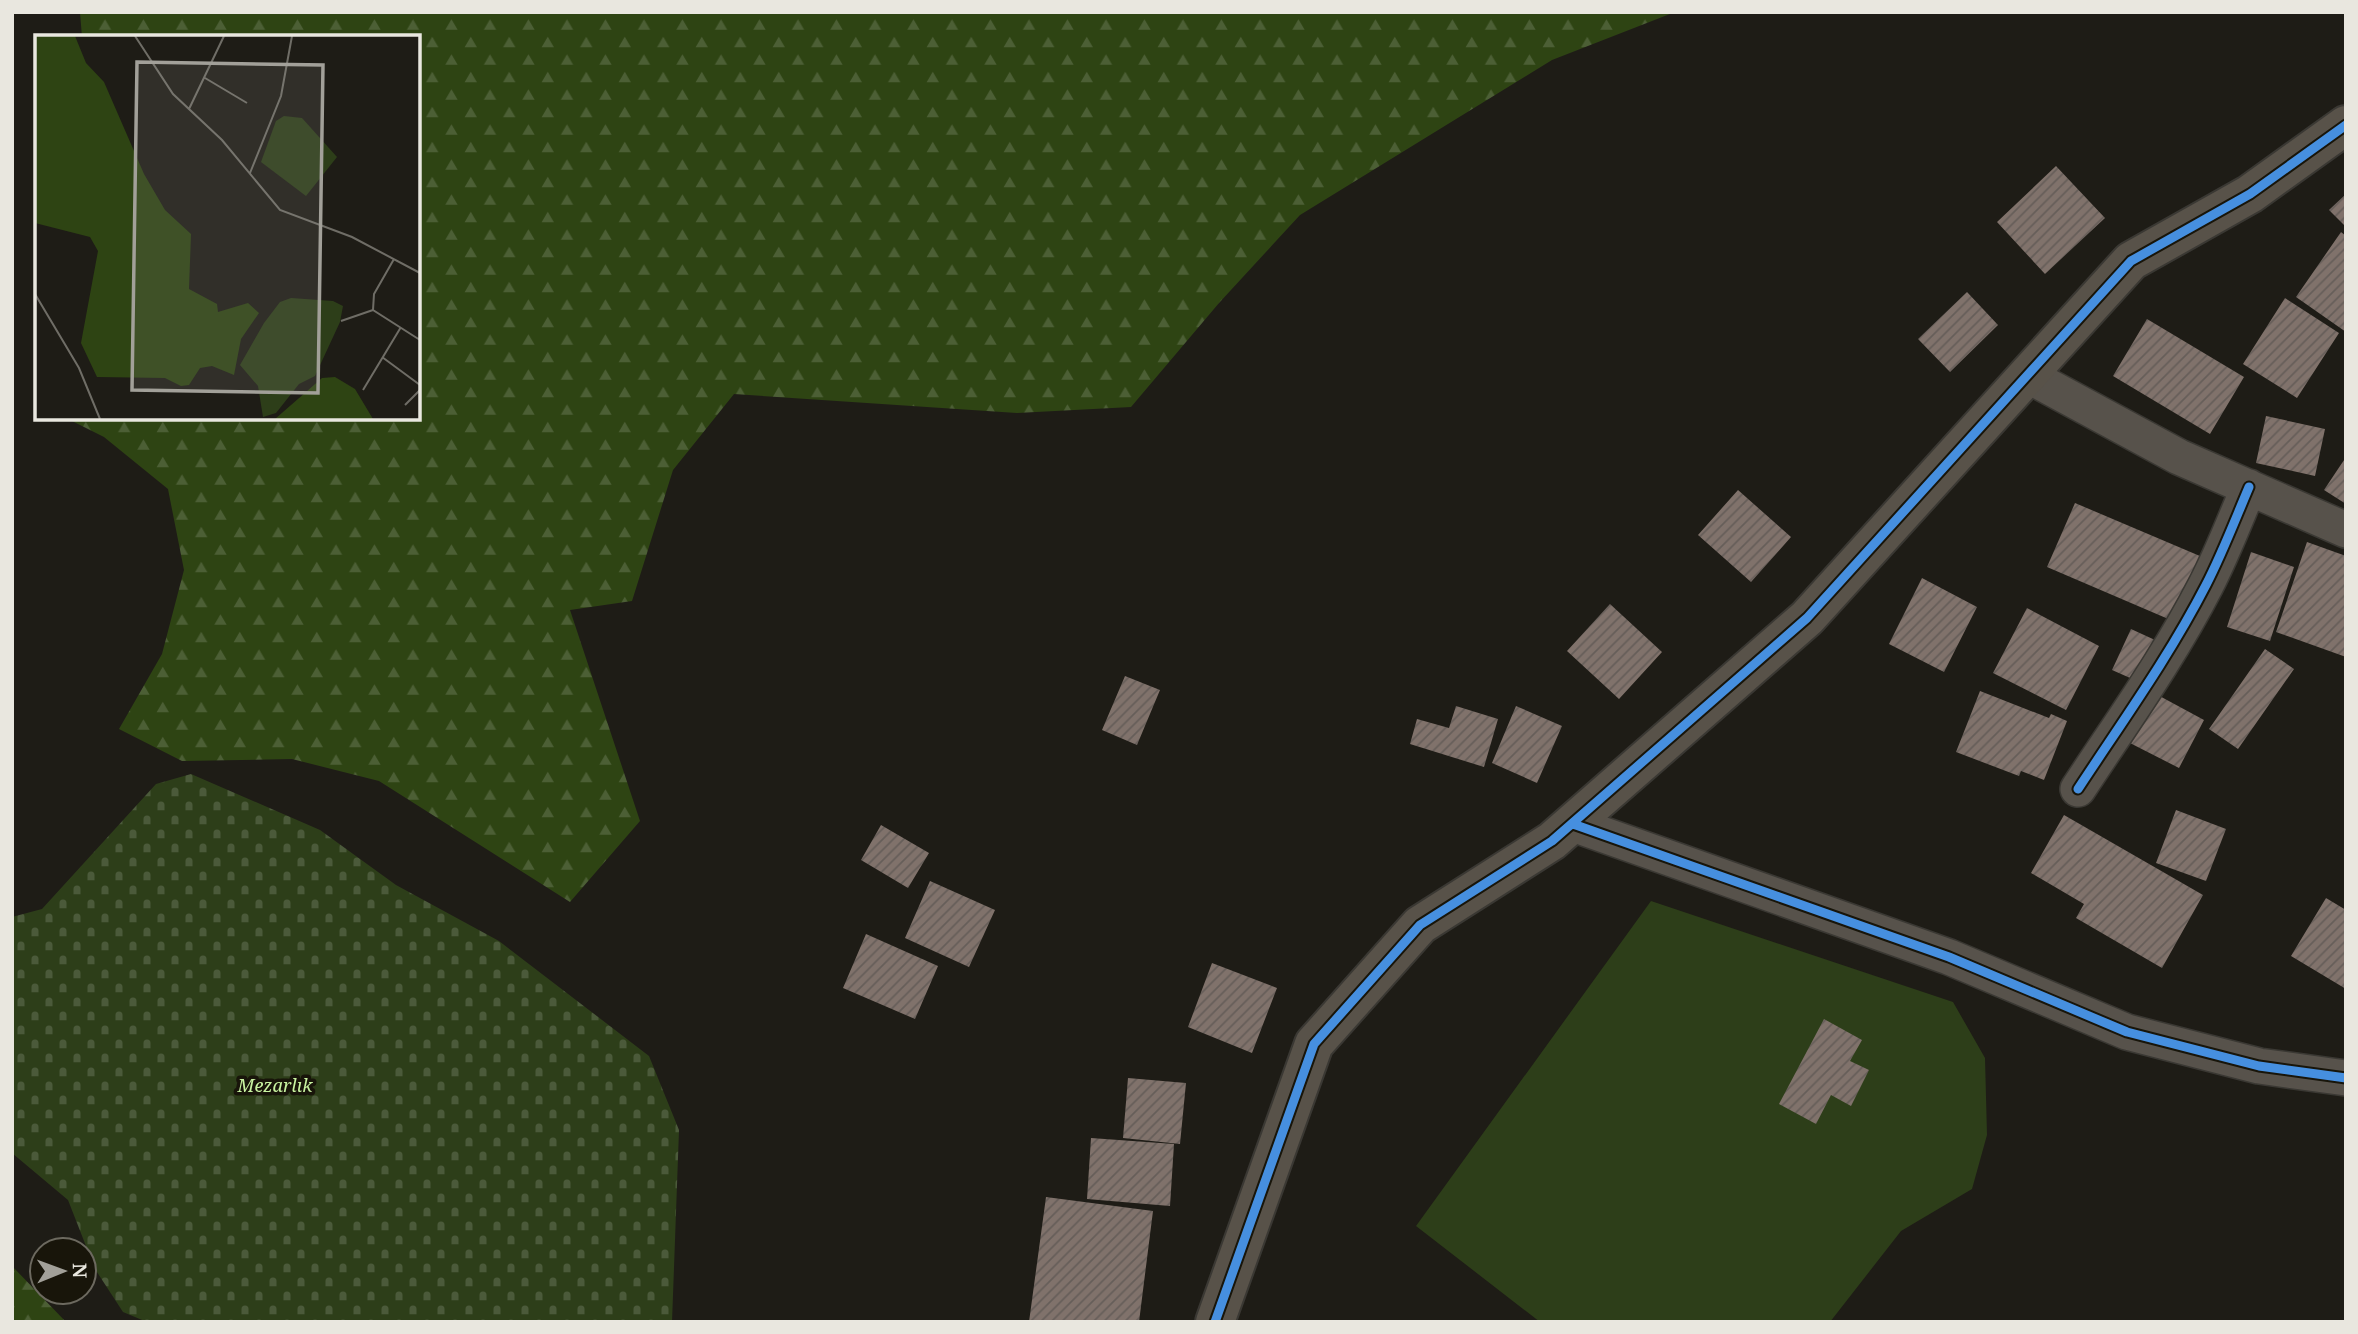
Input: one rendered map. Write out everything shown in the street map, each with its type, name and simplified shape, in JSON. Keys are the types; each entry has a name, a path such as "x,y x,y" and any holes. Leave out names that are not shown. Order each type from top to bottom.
{"street":[{"path":"1215,1322 1314,1044 1420,925 1552,841 1807,618 2130,261 2250,194 2346,125"},
{"path":"2027,375 2179,457 2346,530"},
{"path":"2078,789 2182,629 2212,573 2249,487"},
{"path":"1573,824 1949,957 2127,1032 2259,1066 2346,1078"}],"green space":[{"path":"80,12 1675,12 1552,60 1300,215 1219,303 1131,407 1017,413 734,394 673,470 632,601 570,610 640,821 570,902 379,781 292,759 182,761 119,729 162,654 184,570 168,489 104,437 70,420 420,420 420,35 82,35"},
{"name":"Mezarlık","path":"191,774 320,830 396,885 499,941 649,1056 679,1130 672,1322 147,1322 123,1312 98,1274 98,1236 82,1236 68,1200 12,1153 12,917 42,909 156,784"},
{"path":"1651,901 1953,1002 1985,1058 1987,1135 1972,1189 1901,1231 1830,1322 1540,1322 1416,1226"},
{"path":"12,1266 28,1283 28,1306 51,1306 66,1322 12,1322"}],"building":[{"path":"2056,166 2105,218 2045,274 1997,222"},
{"path":"2346,194 2346,227 2329,210"},
{"path":"2341,232 2346,236 2346,332 2296,297"},
{"path":"1967,292 1998,325 1950,372 1918,339"},
{"path":"2285,298 2339,333 2297,398 2243,364"},
{"path":"2147,319 2244,377 2210,434 2113,376"},
{"path":"2266,416 2325,429 2315,476 2256,463"},
{"path":"2346,457 2346,504 2324,490"},
{"path":"1738,490 1791,537 1751,582 1698,535"},
{"path":"2075,503 2207,559 2180,624 2047,567"},
{"path":"2307,542 2346,556 2346,657 2276,632"},
{"path":"2251,552 2294,567 2270,641 2227,627"},
{"path":"1922,578 1977,607 1944,672 1889,644"},
{"path":"1610,604 1662,652 1619,699 1567,651"},
{"path":"2027,608 2099,646 2066,710 1993,673"},
{"path":"2131,629 2155,640 2137,681 2112,670"},
{"path":"2265,649 2294,669 2238,749 2209,729"},
{"path":"1125,676 1160,690 1137,745 1102,730"},
{"path":"1980,691 2049,718 2051,714 2067,721 2044,780 2021,771 2019,776 1956,752"},
{"path":"2154,693 2204,720 2179,768 2128,742"},
{"path":"1456,706 1498,719 1484,767 1410,744 1417,719 1449,728"},
{"path":"1516,706 1562,726 1537,783 1492,763"},
{"path":"2176,810 2226,829 2206,881 2156,863"},
{"path":"2064,815 2203,895 2162,968 2076,918 2084,904 2031,873"},
{"path":"881,825 929,853 908,888 861,860"},
{"path":"930,881 995,910 969,967 905,938"},
{"path":"2326,898 2346,910 2346,989 2291,956"},
{"path":"866,934 938,966 915,1019 843,988"},
{"path":"1212,963 1277,988 1252,1053 1188,1027"},
{"path":"1824,1019 1862,1040 1850,1061 1869,1070 1851,1106 1831,1095 1816,1124 1779,1104"},
{"path":"1128,1078 1186,1083 1180,1144 1123,1138"},
{"path":"1091,1138 1174,1144 1170,1206 1087,1199"},
{"path":"1046,1197 1153,1211 1139,1322 1029,1322"}],"cycle path":[{"path":"1215,1322 1314,1044 1420,925 1552,841 1807,618 2131,261 2250,194 2346,125"},
{"path":"2078,789 2145,689 2192,612 2218,561 2249,487"},
{"path":"1573,824 1949,957 2127,1032 2259,1066 2346,1078"}]}
